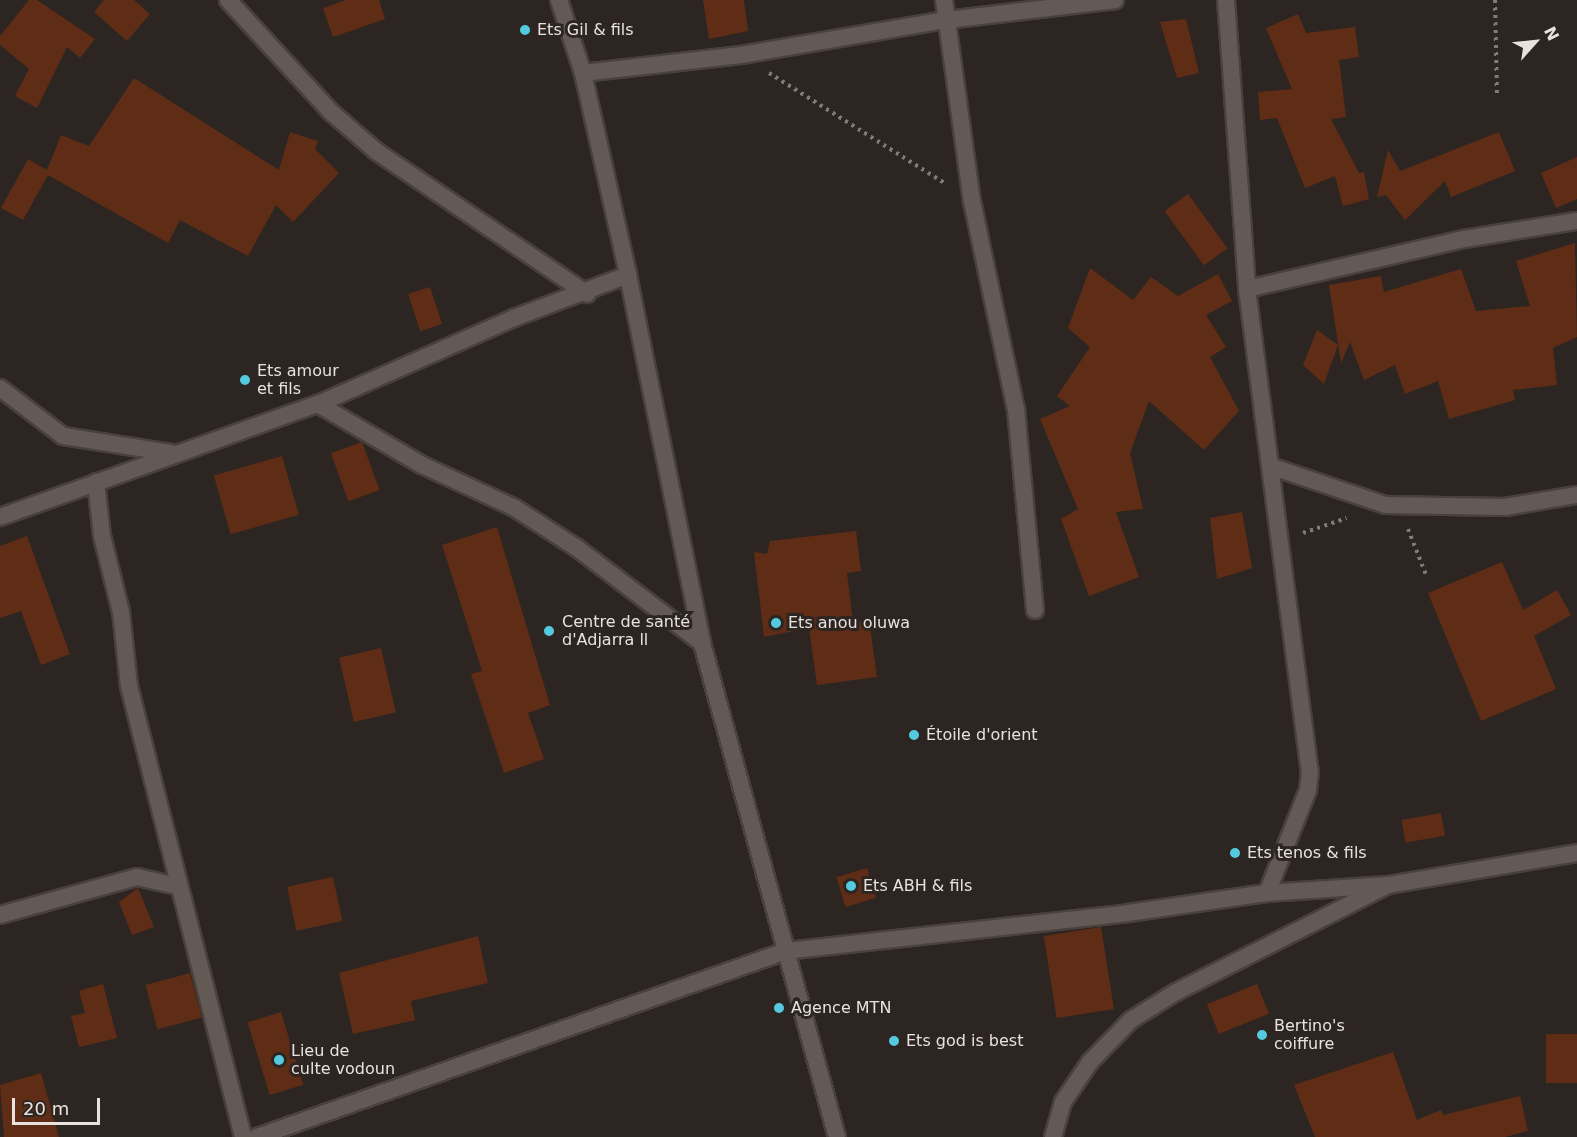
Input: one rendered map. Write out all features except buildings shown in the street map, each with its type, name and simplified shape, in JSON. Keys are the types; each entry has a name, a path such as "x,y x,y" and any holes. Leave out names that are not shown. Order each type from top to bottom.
{"street":[{"path":"228,0 331,112 376,151 587,294"},
{"path":"559,0 583,74 628,275 702,643 837,1137"},
{"path":"944,0 972,201 1016,409 1035,610"},
{"path":"583,74 741,56 946,20 1115,0"},
{"path":"1226,0 1246,289 1310,771 1308,790 1267,892"},
{"path":"1246,289 1464,239 1577,220"},
{"path":"0,516 318,404 514,318 587,294 628,275"},
{"path":"0,388 63,436 175,453"},
{"path":"318,404 422,465 515,508 578,548 702,643"},
{"path":"1270,466 1392,506 1505,507 1577,495"},
{"path":"96,482 129,686 177,886 243,1137"},
{"path":"258,1137 786,951 1128,913 1267,892 1388,885 1577,853"},
{"path":"0,915 137,877 177,886"},
{"path":"1053,1137 1064,1102 1090,1062 1131,1020 1176,992 1388,885"}],"path":[{"path":"1495,0 1497,93"},
{"path":"741,56 972,201"},
{"path":"1280,541 1392,506 1426,574"}],"place":[{"name":"Ets Gil & fils","path":"525,30"},
{"name":"Ets amour et fils","path":"245,380"},
{"name":"Ets anou oluwa","path":"776,623"},
{"name":"Centre de santé d'Adjarra ll","path":"549,631"},
{"name":"Étoile d'orient","path":"914,735"},
{"name":"Ets tenos & fils","path":"1235,853"},
{"name":"Ets ABH & fils","path":"851,886"},
{"name":"Agence MTN","path":"779,1008"},
{"name":"Bertino's coiffure","path":"1262,1035"},
{"name":"Ets god is best","path":"894,1041"},
{"name":"Lieu de culte vodoun","path":"279,1060"}]}
